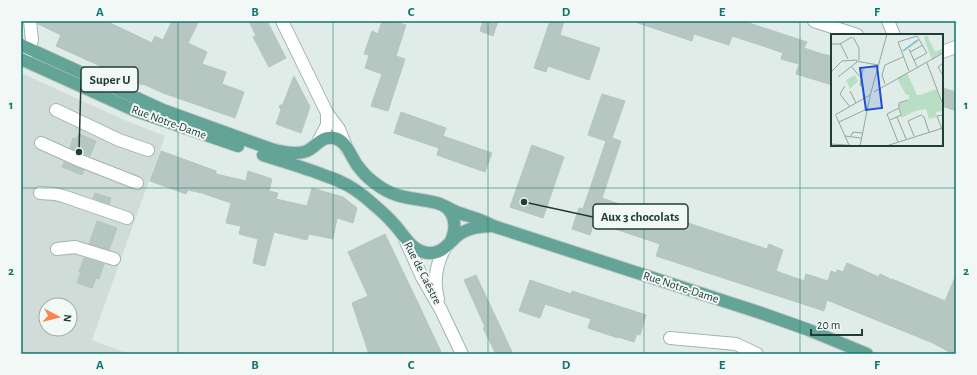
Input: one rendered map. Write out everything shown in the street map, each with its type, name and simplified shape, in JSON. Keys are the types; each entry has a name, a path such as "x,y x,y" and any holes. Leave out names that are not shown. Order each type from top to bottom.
{"main road":[{"name":"Rue Notre-Dame","path":"25,47 156,107 271,149 288,152 304,152 327,138 336,138 343,142 360,169 385,190 408,199 437,203 462,214 477,218 493,226 761,313 809,330 867,354"},
{"name":"Rue Notre-Dame","path":"22,59 101,96 146,115 342,182 365,197 388,217 410,244 422,252 432,253 469,229 493,226"},
{"path":"317,143 311,154 311,164 320,174"},
{"path":"446,207 450,211 455,223 454,233 448,244"}],"street":[{"path":"22,59 25,47 32,35 30,21"},
{"path":"282,21 327,113 339,129 348,150"},
{"path":"814,21 854,34"},
{"path":"888,21 894,34"},
{"path":"943,52 956,47"},
{"path":"56,110 119,140 148,150"},
{"path":"317,143 327,126 327,113"},
{"path":"41,143 81,161 137,183"},
{"path":"40,194 55,194 127,218"},
{"name":"Rue de Caëstre","path":"405,237 422,277 441,310 462,354"},
{"name":"Rue de Caëstre","path":"441,310 435,288 435,277 440,257 448,244"},
{"path":"56,249 75,247 114,259"},
{"path":"670,338 736,344 757,354"}],"shaded area":[{"path":"21,73 122,119 165,136 92,340 129,354 21,354"}],"building":[{"path":"38,21 106,21 152,43 155,36 163,40 172,21 199,21 188,43 207,52 202,64 226,72 222,84 244,92 235,118 163,93 143,84 142,85 56,46 61,35 38,24"},
{"path":"249,21 267,21 286,58 269,67 253,37 256,36"},
{"path":"382,21 392,21 406,25 396,56 405,59 388,111 371,106 382,74 365,68 369,55 364,54 372,31 378,34"},
{"path":"483,21 498,21 493,36 480,31"},
{"path":"550,21 564,21 560,35 600,48 589,80 548,66 546,72 534,68"},
{"path":"639,21 743,21 807,42 804,48 831,56 831,85 796,74 799,64 781,59 783,53 732,36 729,45 694,34 692,41 638,23"},
{"path":"294,76 310,107 301,133 276,124 281,110 279,106 283,104"},
{"path":"943,88 956,92 956,111 943,106"},
{"path":"602,94 625,101 612,138 621,141 602,198 619,204 617,208 650,219 651,215 660,217 661,214 767,249 769,244 783,250 776,271 804,281 806,274 828,281 831,271 836,273 837,270 843,272 847,263 879,277 880,274 945,301 956,275 956,354 953,354 933,343 827,300 824,311 656,256 660,244 594,222 590,235 572,229 579,208 583,209 606,141 588,135"},
{"path":"401,112 446,128 443,136 492,153 485,172 437,155 439,148 394,133"},
{"path":"79,134 96,141 90,156 70,148 73,138 76,139"},
{"path":"532,145 564,157 543,218 510,207"},
{"path":"161,151 216,171 216,174 246,181 248,171 272,179 269,191 278,193 276,199 307,206 312,188 343,197 357,208 353,223 337,218 333,239 309,234 307,240 274,232 265,266 253,263 258,239 239,234 241,226 226,223 231,203 188,190 186,194 150,181"},
{"path":"64,162 84,170 82,175 62,167"},
{"path":"95,193 111,198 109,204 93,198"},
{"path":"97,221 117,228 109,250 89,244"},
{"path":"385,234 442,354 369,354 352,303 368,296 348,252"},
{"path":"84,258 104,264 99,279 96,278 92,288 77,283"},
{"path":"476,275 513,354 496,354 483,328 485,327 464,280"},
{"path":"530,280 571,294 572,291 646,315 640,335 637,334 634,342 618,338 588,328 591,319 545,304 540,318 519,311"}],"place":[{"name":"Super U","path":"79,152"},
{"name":"Aux 3 chocolats","path":"524,202"}]}
